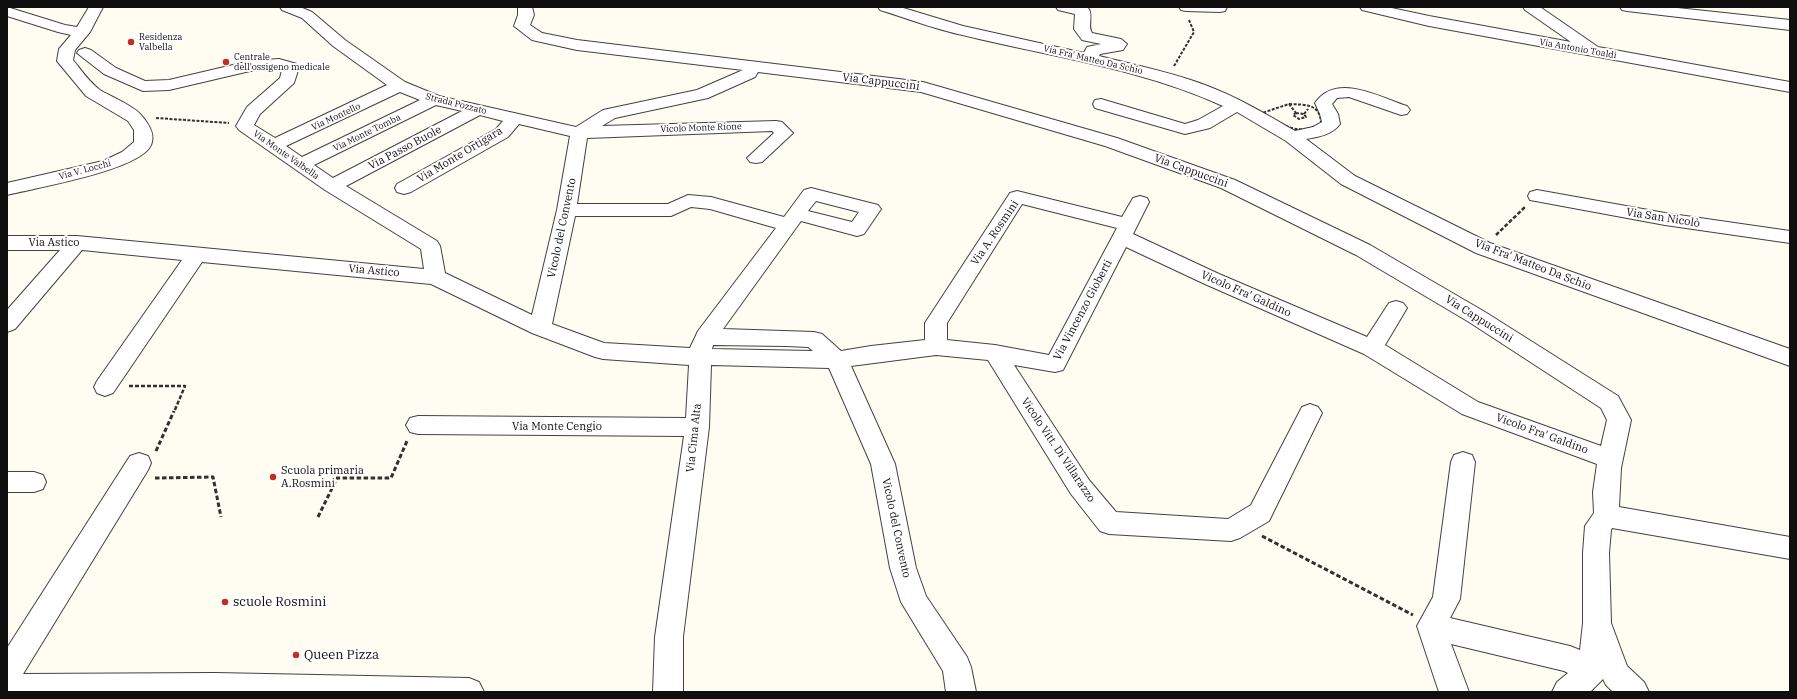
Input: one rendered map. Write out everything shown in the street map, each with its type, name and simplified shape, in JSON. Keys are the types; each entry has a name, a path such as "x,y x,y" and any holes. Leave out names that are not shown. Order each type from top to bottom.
{"street":[{"path":"96,7 82,32 67,49 65,61 92,92 134,117"},
{"name":"Strada Pozzato","path":"287,7 307,15 339,42 399,86 434,100 578,133"},
{"name":"Via Cappuccini","path":"525,7 526,15 522,26 537,37 577,44 923,87 1111,142 1234,186 1363,250 1477,317 1610,402 1619,420 1610,459 1605,502 1607,516"},
{"name":"Via Fra' Matteo Da Schio","path":"885,7 959,30 1090,59 1167,78 1200,89 1236,106 1292,137 1348,180 1483,248 1790,358"},
{"path":"1063,7 1083,11 1082,28 1087,36 1119,44 1117,47 1093,50 1090,59"},
{"path":"1186,7 1220,7"},
{"name":"Via Antonio Toaldi","path":"1367,7 1429,22 1790,87"},
{"path":"1530,7 1597,53"},
{"path":"1627,7 1790,25"},
{"path":"7,11 63,29 82,32"},
{"name":"Via Monte Valbella","path":"85,54 110,71 143,86 169,86 250,66 279,64 291,67 288,80 253,111 245,126 332,186 430,246 435,277"},
{"path":"578,133 609,114 702,94 749,74 754,66"},
{"name":"Via Montello","path":"273,146 399,86"},
{"path":"1292,137 1319,131 1331,124 1329,114 1323,103 1332,94 1350,92 1401,110"},
{"name":"Via Monte Tomba","path":"300,165 434,100"},
{"path":"1101,104 1185,129 1204,124 1236,106"},
{"name":"Via Passo Buole","path":"332,186 478,109"},
{"name":"Via V. Locchi","path":"7,189 109,165 128,156 143,144 143,130 134,117"},
{"name":"Via Monte Ortigara","path":"404,188 502,132 515,118"},
{"name":"Vicolo Monte Rione","path":"578,133 622,130 776,126 784,133 756,158"},
{"name":"Vicolo del Convento","path":"540,328 567,210 578,133"},
{"name":"Via San Nicolò","path":"1537,196 1665,219 1790,237"},
{"name":"Via A. Rosmini","path":"936,347 936,324 1017,197 1125,231"},
{"path":"567,210 671,210 688,202 711,203 792,220 702,347"},
{"name":"Via Vincenzo Gioberti","path":"995,353 1055,364 1140,202"},
{"name":"Vicolo Fra' Galdino","path":"1125,231 1233,288 1372,348 1470,408 1610,459"},
{"name":"Via Astico","path":"7,243 77,243 435,277 540,328"},
{"path":"10,318 77,243"},
{"path":"105,387 196,255"},
{"path":"1372,348 1396,308"},
{"path":"540,328 603,351 702,347 837,360 870,354 936,347 995,353"},
{"name":"Via Cima Alta","path":"668,692 669,637 697,427 702,347"},
{"name":"Vicolo Vitt. Di Villarazzo","path":"995,353 1080,487 1109,523 1231,530 1260,513 1310,413"},
{"name":"Vicolo del Convento","path":"837,360 882,464 903,568 915,602 957,667 961,692"},
{"name":"Via Monte Cengio","path":"413,431 533,427 697,427"},
{"path":"1454,692 1431,626 1446,599 1463,462"},
{"path":"7,674 148,466"},
{"path":"7,482 34,482"},
{"path":"1567,692 1592,672 1597,623 1596,553 1598,526 1607,516 1790,548"},
{"path":"1597,623 1616,675 1634,692"},
{"path":"1431,626 1570,659 1592,672"},
{"path":"7,688 215,687 469,692"}],"path":[{"path":"1182,52 1194,32"},
{"path":"1289,104 1296,113 1304,114"},
{"path":"1289,104 1311,106 1319,110 1322,116 1321,122 1316,126 1302,130 1294,130 1262,113 1289,104"},
{"path":"1296,113 1293,115 1299,119 1306,117 1304,114 1311,106"},
{"path":"134,117 245,126"},
{"path":"1483,248 1537,196"},
{"path":"105,387 184,386 148,466 213,477 221,517"},
{"path":"318,517 337,478 391,478 413,431"},
{"path":"1240,525 1402,608 1431,626"}],"place":[{"name":"Residenza Valbella","path":"131,42"},
{"name":"Centrale dell'ossigeno medicale","path":"226,62"},
{"name":"Scuola primaria A.Rosmini","path":"273,477"},
{"name":"scuole Rosmini","path":"225,602"},
{"name":"Queen Pizza","path":"296,655"}]}
